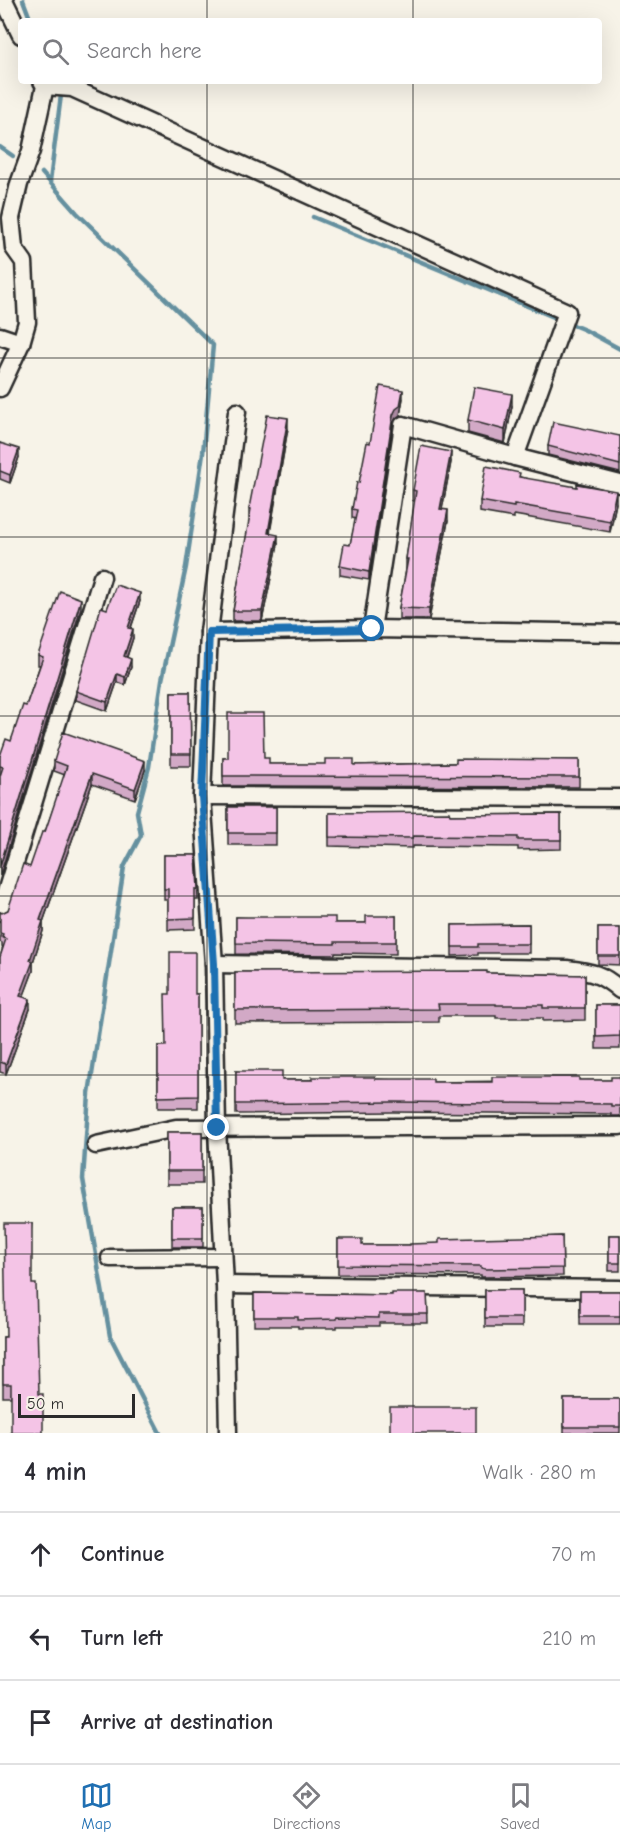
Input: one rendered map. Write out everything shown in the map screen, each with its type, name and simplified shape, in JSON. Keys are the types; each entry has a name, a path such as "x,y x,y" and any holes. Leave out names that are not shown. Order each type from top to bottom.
{"street":[{"path":"4,0 18,30"},
{"path":"0,388 21,343 27,322 24,262 7,247 19,184 32,151 43,84 72,88 567,312 516,457"},
{"path":"0,336 21,343"},
{"path":"228,1433 225,1285 217,1128 214,964 202,796 209,632 237,412"},
{"path":"372,629 403,425 620,484"},
{"path":"0,912 102,577"},
{"path":"209,632 372,629 620,633"},
{"path":"202,796 620,798"},
{"path":"214,964 567,969 592,972 603,976 620,990"},
{"path":"96,1145 176,1128 620,1126"},
{"path":"110,1258 223,1257"},
{"path":"225,1285 620,1289"}],"building":[{"path":"380,386 403,390 400,406 393,415 369,572 340,566 344,544 350,545 357,510 352,509 357,482 359,483 367,442 370,443"},
{"path":"474,387 512,394 505,430 468,420"},
{"path":"267,415 288,418 268,533 278,535 262,611 233,611 251,509 249,508"},
{"path":"553,422 620,436 620,465 548,446"},
{"path":"0,443 19,449 10,475 0,471"},
{"path":"421,446 451,452 440,509 448,510 429,609 399,608 408,559 406,559 416,491 413,490"},
{"path":"486,466 520,473 519,477 616,491 610,521 514,504 514,507 480,501"},
{"path":"116,585 140,593 128,628 133,629 124,656 131,659 125,677 117,674 107,702 76,691 101,607 107,609"},
{"path":"60,591 81,599 0,866 0,776 3,767 0,766 0,756 6,739 11,741 23,705 26,706 43,657 38,655"},
{"path":"171,692 190,692 191,754 171,754"},
{"path":"228,713 263,713 264,758 269,758 269,764 325,764 325,759 354,759 354,765 456,763 456,759 579,760 579,777 223,776 223,758 228,758"},
{"path":"63,732 145,761 135,789 92,774 40,920 43,921 30,960 33,961 20,996 30,999 6,1064 0,1062 0,957 6,939 0,933 0,912 8,910 23,864 30,867 42,832 45,832 67,766 54,761"},
{"path":"228,807 276,807 276,833 228,833"},
{"path":"449,812 450,815 561,814 561,840 518,840 518,837 329,837 329,813"},
{"path":"164,855 196,855 198,889 195,889 195,918 168,919 168,889 164,889"},
{"path":"366,916 396,916 396,942 236,943 236,917 335,917 335,923 366,923"},
{"path":"529,924 529,944 478,944 478,947 452,947 452,925"},
{"path":"598,928 620,928 620,956 598,956"},
{"path":"170,952 195,952 195,994 198,994 198,1096 158,1097 158,1046 166,1046 165,994 170,994"},
{"path":"487,971 487,973 585,975 585,1008 543,1008 543,1005 438,1004 439,1009 235,1010 235,972"},
{"path":"596,1005 620,1005 620,1036 596,1037"},
{"path":"236,1071 282,1071 282,1080 312,1080 312,1077 375,1077 375,1079 433,1079 433,1082 492,1082 492,1077 579,1077 579,1080 611,1080 611,1077 620,1077 620,1106 611,1106 611,1104 393,1102 236,1104"},
{"path":"167,1132 202,1132 202,1171 167,1171"},
{"path":"172,1207 203,1207 203,1238 172,1238"},
{"path":"4,1223 32,1223 32,1284 36,1284 39,1394 43,1394 43,1433 11,1433 11,1384 3,1384 3,1337 6,1337"},
{"path":"609,1235 620,1235 620,1263 609,1263"},
{"path":"562,1236 563,1268 485,1269 481,1266 338,1265 338,1239 362,1239 362,1245 410,1245 439,1243 439,1239"},
{"path":"485,1290 522,1290 522,1318 485,1318"},
{"path":"580,1291 620,1291 620,1316 580,1316"},
{"path":"254,1293 392,1295 392,1293 427,1293 428,1314 379,1314 379,1318 337,1317 337,1319 298,1320 298,1317 254,1317"},
{"path":"564,1399 620,1399 620,1427 564,1427"},
{"path":"390,1407 476,1407 476,1433 390,1433"}],"waterway":[{"path":"23,0 30,18"},
{"path":"50,181 61,95"},
{"path":"0,147 13,156"},
{"path":"42,173 77,213 213,345 203,453 186,567 162,680 149,767 137,812 141,835 124,867 89,1094 83,1179 110,1336 160,1433"},
{"path":"313,217 585,330 620,349"}],"route":[{"path":"217,1128 214,964 202,796 209,632 372,629"}]}
